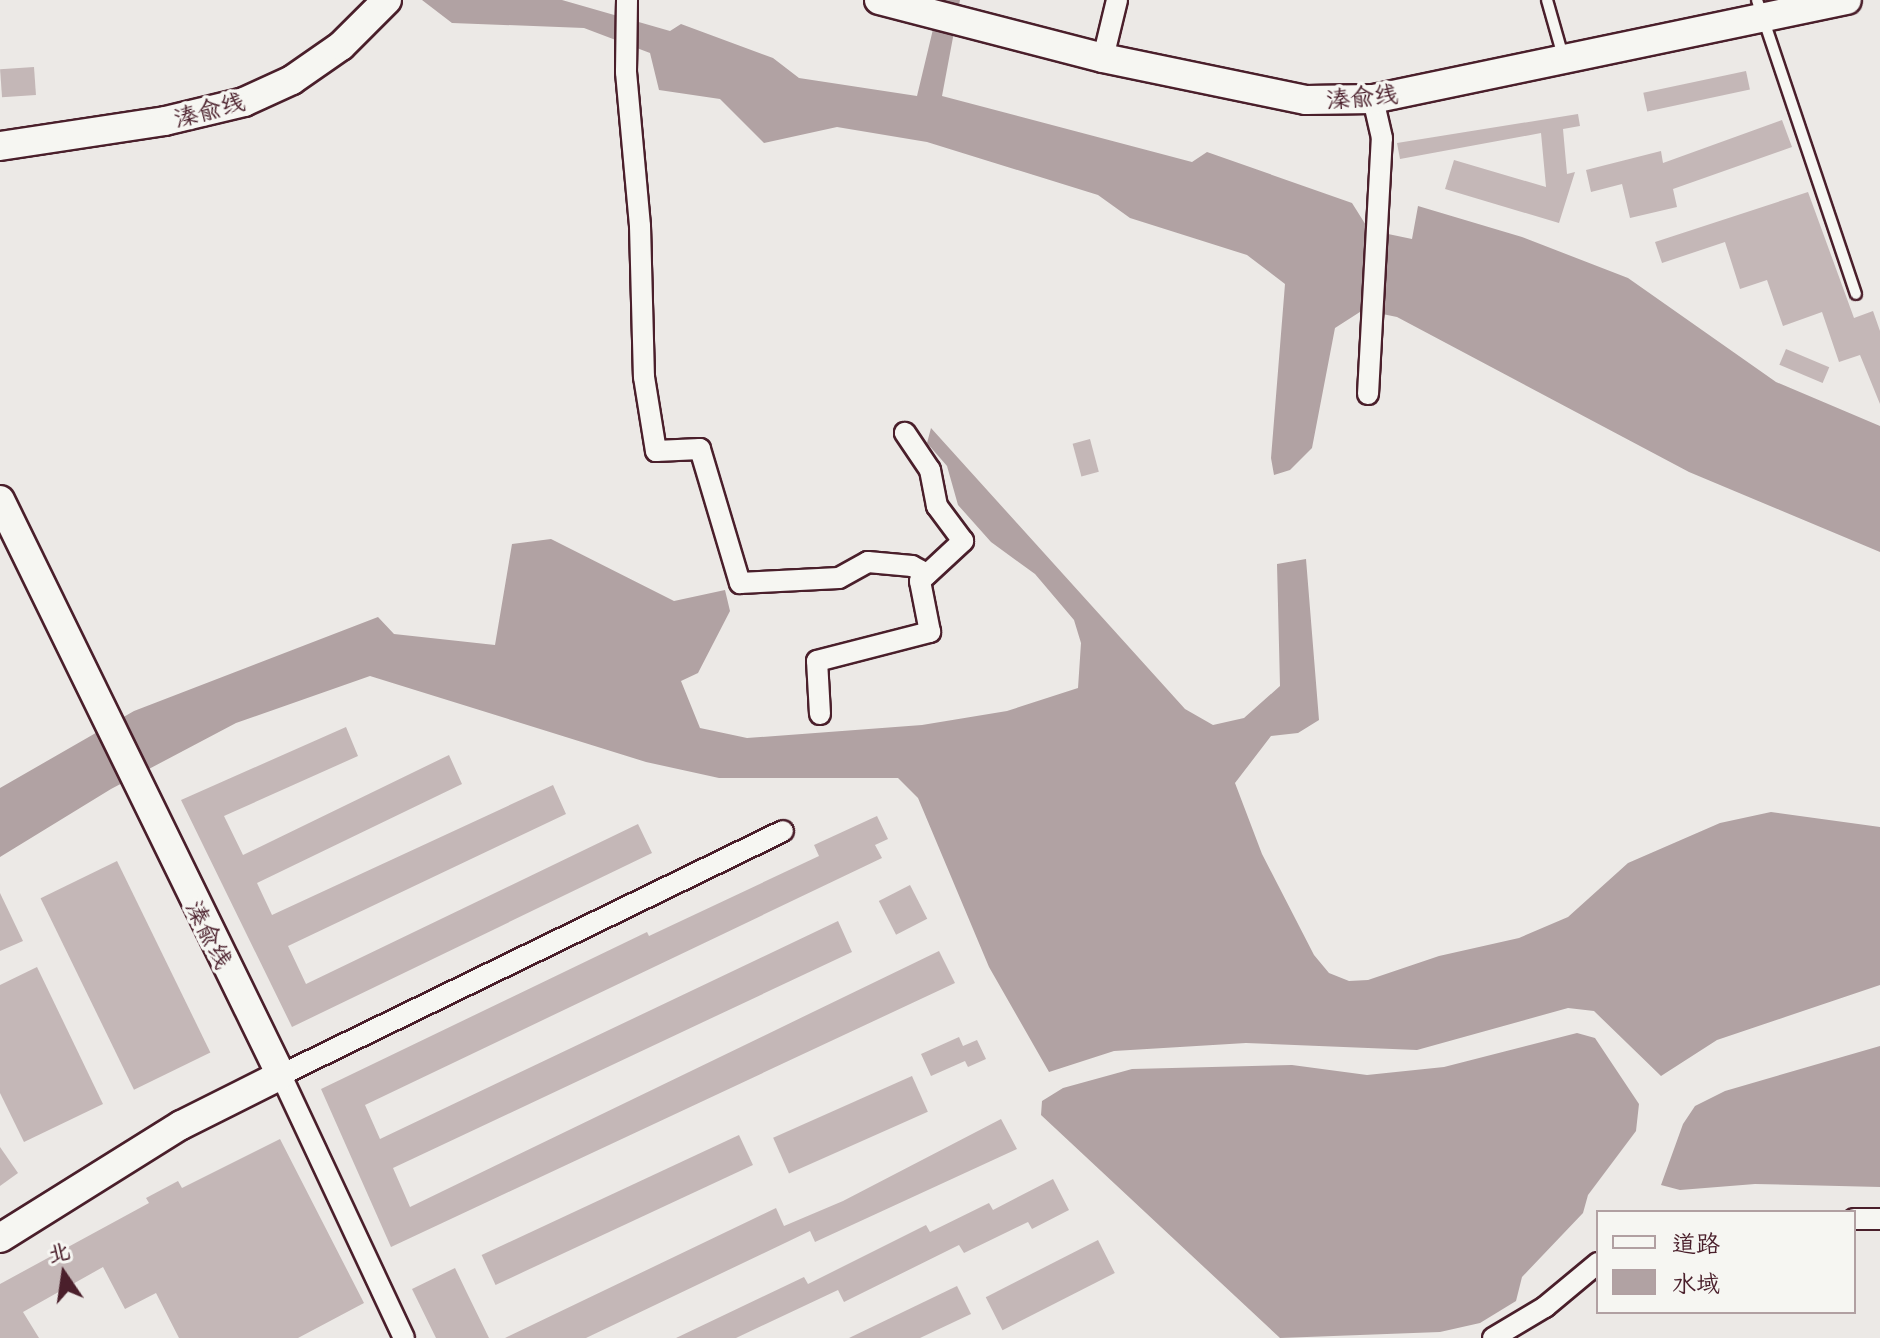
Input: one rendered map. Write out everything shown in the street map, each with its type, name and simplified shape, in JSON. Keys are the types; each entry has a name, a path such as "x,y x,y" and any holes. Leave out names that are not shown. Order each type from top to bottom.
{"main road":[{"name":"溱俞线","path":"0,146 165,121 244,102 292,80 341,46 387,0"},
{"name":"溱俞线","path":"879,0 1103,58 1306,100 1373,99 1564,60 1760,10 1847,0"},
{"name":"溱俞线","path":"0,500 139,792 281,1075"},
{"path":"0,1238 181,1125 281,1075"}],"street":[{"path":"1103,58 1117,0"},
{"path":"627,6 626,72 640,226 644,377 656,451 700,449 740,583 839,578 868,562 912,566 927,574"},
{"path":"1368,394 1380,230 1382,138 1373,99"},
{"path":"820,714 817,661 930,632 920,581 963,541 937,506 930,470 905,433"},
{"path":"404,1338 281,1075 783,831"},
{"path":"1856,1219 1880,1219"},
{"path":"1493,1338 1545,1307 1596,1265"}],"lane":[{"path":"1547,0 1564,60"},
{"path":"1760,10 1856,294"}],"water":[{"path":"422,0 562,0 670,31 681,24 773,58 799,78 917,96 940,0 960,0 942,96 1192,162 1207,152 1352,203 1369,230 1412,239 1418,206 1522,237 1628,278 1776,382 1880,426 1880,552 1689,472 1397,317 1363,310 1335,328 1312,448 1290,470 1274,475 1271,458 1285,284 1247,255 1130,218 1098,195 927,142 837,127 764,143 720,99 659,90 650,53 584,28 452,23"},
{"path":"931,428 1185,709 1213,725 1244,718 1280,686 1277,564 1306,559 1319,720 1298,733 1271,736 1235,783 1262,854 1314,955 1329,973 1349,981 1368,980 1439,956 1519,938 1568,917 1628,863 1720,823 1771,812 1880,827 1880,985 1717,1040 1661,1076 1594,1011 1568,1008 1417,1050 1246,1043 1114,1051 1049,1072 989,967 918,798 898,778 719,778 646,762 370,676 236,723 111,789 0,857 0,788 134,711 378,617 394,634 495,645 512,544 551,539 674,601 725,590 730,611 698,673 681,681 700,728 747,738 922,725 1007,711 1078,688 1081,643 1074,620 1035,574 991,542 958,505 947,466 927,443"},
{"path":"1577,1033 1595,1038 1639,1104 1636,1131 1588,1195 1583,1213 1522,1277 1516,1301 1480,1323 1440,1332 1280,1338 1041,1115 1042,1101 1063,1088 1132,1069 1292,1065 1367,1075 1444,1067"},
{"path":"1880,1046 1880,1187 1755,1184 1680,1190 1661,1185 1683,1124 1695,1106 1725,1091"}],"building":[{"path":"34,67 36,95 2,97 0,69"},
{"path":"1746,71 1750,90 1647,111 1643,93"},
{"path":"1578,114 1580,126 1563,129 1567,174 1575,172 1559,223 1445,189 1454,160 1546,187 1541,133 1400,159 1397,143"},
{"path":"1782,120 1792,147 1673,189 1677,207 1630,218 1622,184 1591,192 1586,170 1661,151 1663,163"},
{"path":"1808,192 1854,318 1873,311 1880,331 1880,404 1860,355 1839,362 1822,312 1783,326 1767,280 1740,289 1725,242 1662,263 1655,242"},
{"path":"1786,349 1829,367 1823,383 1779,365"},
{"path":"1090,439 1099,472 1081,477 1073,444"},
{"path":"346,727 358,756 224,816 243,855 449,755 462,784 257,883 272,915 553,785 566,814 288,946 306,984 638,824 652,853 292,1027 181,800"},
{"path":"877,816 888,839 875,845 882,858 365,1105 380,1139 838,921 852,952 393,1168 410,1207 939,951 955,983 391,1247 321,1089 647,932 649,936 819,856 814,845"},
{"path":"117,861 210,1052 134,1090 41,898"},
{"path":"910,885 927,919 896,935 879,901"},
{"path":"0,893 23,941 0,951"},
{"path":"37,967 103,1104 24,1142 0,1093 0,985"},
{"path":"959,1037 963,1046 977,1040 986,1059 968,1067 965,1061 931,1076 921,1054"},
{"path":"912,1076 928,1112 789,1173 773,1138"},
{"path":"1001,1119 1017,1149 815,1242 810,1231 586,1338 505,1338 776,1208 784,1226 843,1201"},
{"path":"739,1135 753,1165 496,1285 482,1255"},
{"path":"280,1139 364,1303 298,1338 179,1338 156,1293 125,1309 103,1267 23,1312 39,1338 0,1338 0,1284 149,1203 146,1198 178,1181 182,1188"},
{"path":"0,1147 18,1173 0,1186"},
{"path":"1053,1179 1069,1210 1032,1229 1028,1222 964,1253 959,1245 844,1302 838,1290 736,1338 676,1338 804,1277 808,1284 926,1225 930,1232 989,1203 993,1210"},
{"path":"1098,1240 1115,1273 1003,1330 986,1297"},
{"path":"455,1268 489,1338 436,1338 412,1289"},
{"path":"957,1286 971,1314 920,1338 849,1338"}]}
